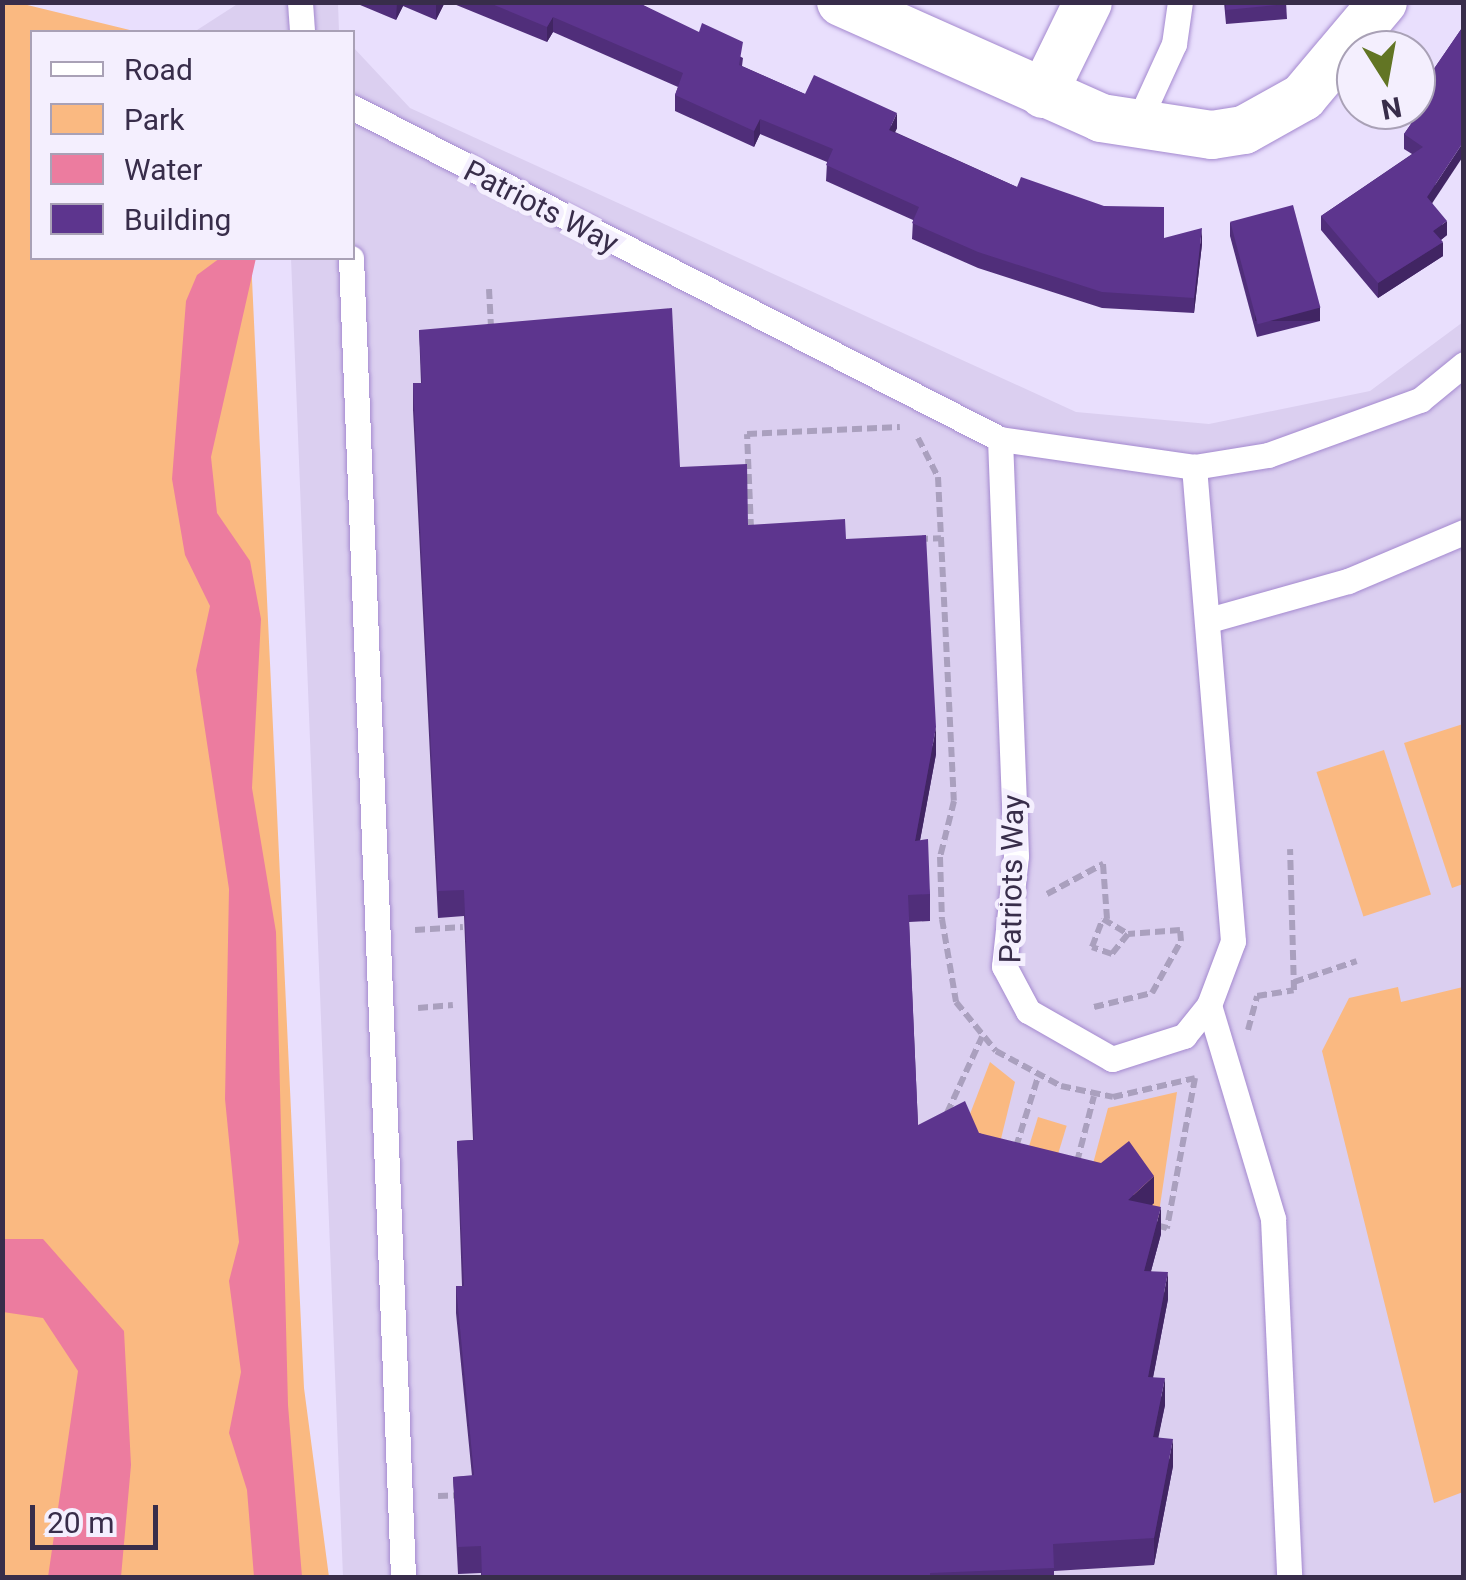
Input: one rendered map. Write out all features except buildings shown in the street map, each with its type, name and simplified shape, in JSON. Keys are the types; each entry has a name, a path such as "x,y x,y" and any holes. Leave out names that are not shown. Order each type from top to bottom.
{"street":[{"path":"841,2 1042,94 1135,129 1212,135 1276,116 1328,76 1383,2"},
{"path":"1042,94 1088,2"}],"lane":[{"path":"300,2 302,30"},
{"path":"1135,129 1174,44 1180,2"},
{"name":"Patriots Way","path":"355,109 1000,438 1194,467 1268,455 1420,400 1464,364"},
{"path":"351,260 403,1578"},
{"name":"Patriots Way","path":"1000,438 1016,856 1004,966 1028,1011 1112,1059 1184,1036 1209,1006 1233,941 1194,467"},
{"path":"1208,620 1332,586 1464,532"},
{"path":"1209,1006 1274,1220 1289,1578"}],"path":[{"path":"489,289 491,337"},
{"path":"752,543 747,434 902,427 936,464 954,801 941,897 956,1002 982,1036 1038,1077 1094,1096 1195,1078"},
{"path":"905,540 942,538"},
{"path":"1145,1223 1167,1228 1195,1078 1222,1049 1257,1024 1257,996 1294,990 1290,849"},
{"path":"1040,906 1062,881 1103,864 1107,919"},
{"path":"928,896 941,897"},
{"path":"1107,919 1092,930 1092,947 1112,954 1128,934"},
{"path":"1085,1004 1131,1004 1168,975 1180,930 1128,934 1107,919"},
{"path":"415,930 463,927"},
{"path":"1294,982 1357,962"},
{"path":"418,1008 453,1006"},
{"path":"944,1120 982,1036"},
{"path":"1010,1167 1038,1077"},
{"path":"1072,1182 1094,1096"},
{"path":"438,1496 473,1494"}],"shaded area":[{"path":"239,3 338,3 339,30 197,30"},
{"path":"355,49 410,108 1076,412 1209,424 1370,391 1463,322 1463,1577 343,1577 291,260 355,260"}],"green space":[{"path":"15,2 130,30 30,30 30,260 251,260 304,1388 329,1577 3,1578 2,3"},
{"path":"1463,724 1463,884 1452,888 1404,743"},
{"path":"1384,750 1431,895 1363,917 1316,772"},
{"path":"1398,987 1401,1002 1463,987 1463,1492 1434,1503 1322,1051 1349,998"},
{"path":"990,1062 1015,1082 995,1163 965,1127"},
{"path":"1177,1092 1158,1219 1087,1186 1108,1108"},
{"path":"1038,1117 1067,1126 1050,1179 1022,1171"}],"water":[{"path":"217,260 256,260 211,457 217,513 250,561 261,619 252,788 276,932 288,1405 302,1577 254,1577 247,1490 229,1433 241,1372 229,1281 239,1242 225,1099 229,889 196,670 210,606 185,555 172,479 186,301 197,275"},
{"path":"3,1239 43,1239 124,1331 131,1465 121,1577 48,1577 78,1371 43,1318 3,1312"}]}
